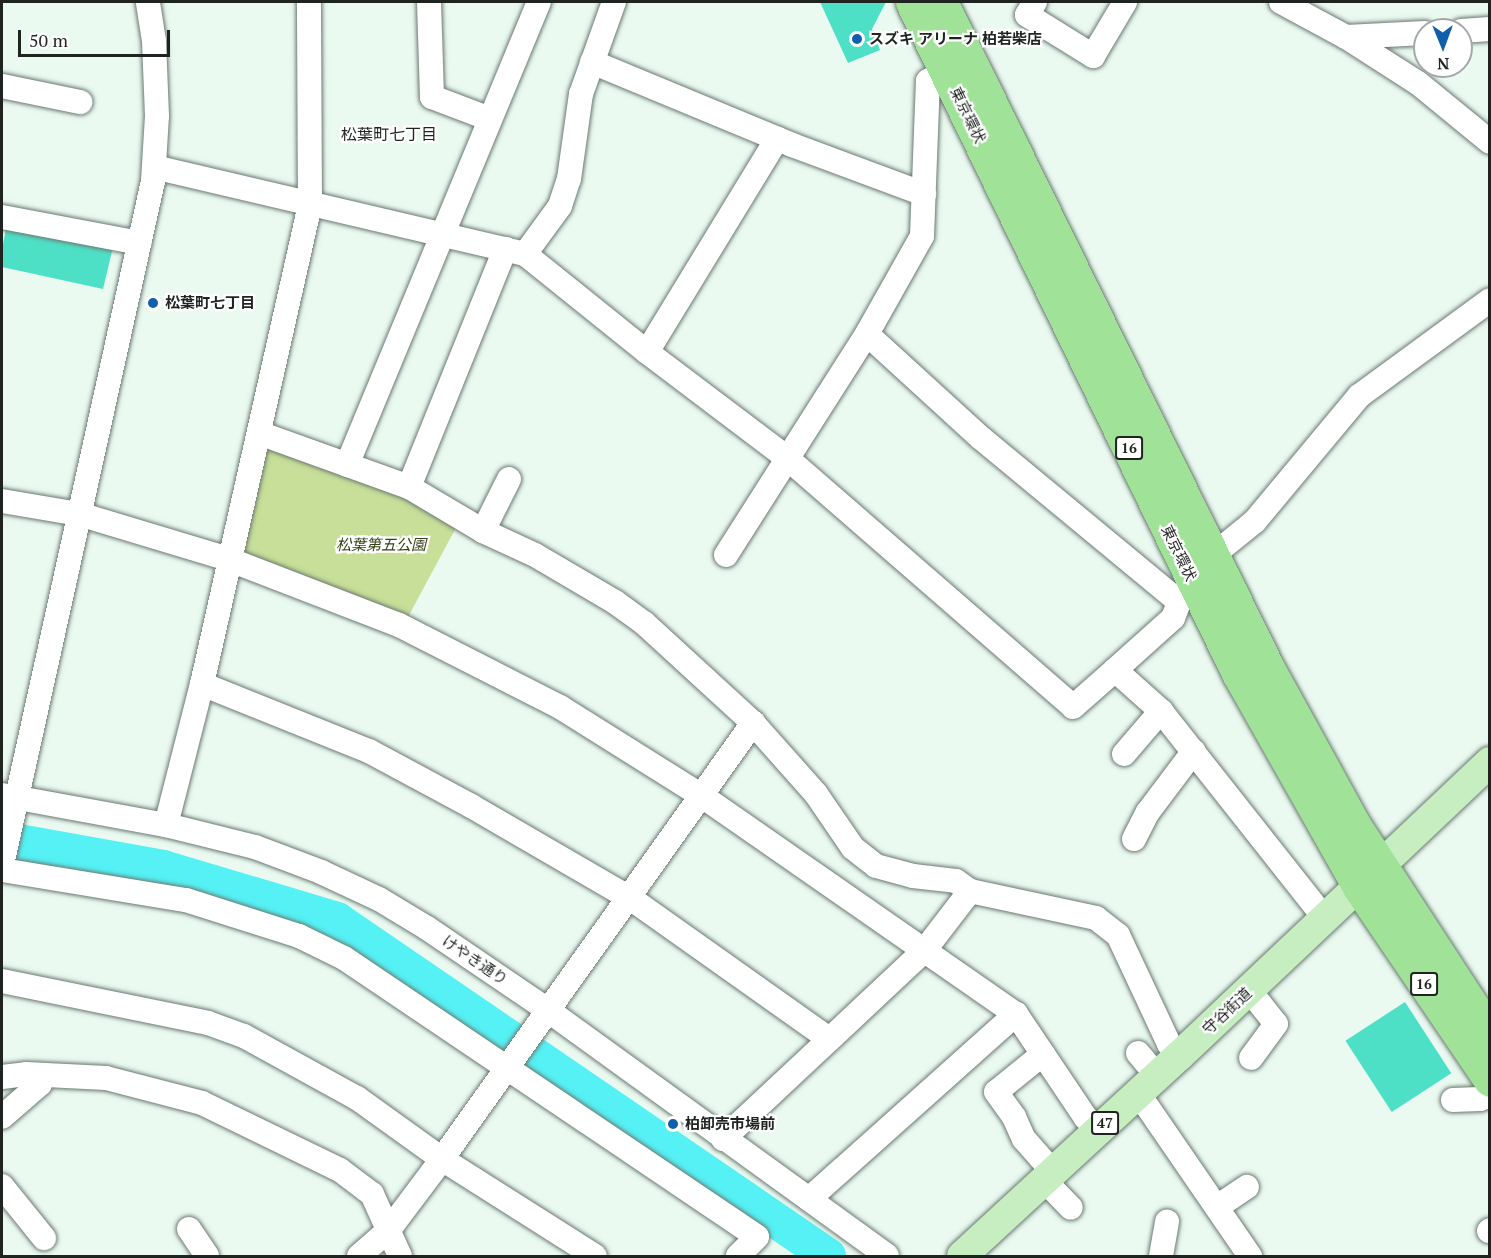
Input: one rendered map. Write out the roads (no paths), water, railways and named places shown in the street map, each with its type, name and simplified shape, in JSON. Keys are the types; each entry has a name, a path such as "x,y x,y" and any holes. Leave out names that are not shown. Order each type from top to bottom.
{"highway":[{"name":"東京環状","path":"912,2 946,70 1188,597 1370,877 1490,1080"},
{"name":"東京環状","path":"941,2 1269,670 1353,823 1370,877 1490,1033"}],"main road":[{"name":"守谷街道","path":"962,1257 1370,877 1490,762"}],"street":[{"path":"148,2 154,41 157,116 154,167 140,243 79,514 9,802 2,864 186,900 298,936 344,958 757,1237 738,1257"},
{"path":"166,825 202,684 228,559 259,433 310,204 309,2"},
{"path":"429,2 432,97 490,120"},
{"path":"347,465 539,2"},
{"path":"409,487 515,252 560,206 569,179 581,94 614,2"},
{"path":"1035,2 1027,15 1093,56 1125,2"},
{"path":"1281,2 1346,37 1418,83 1490,141"},
{"path":"1473,30 1490,29"},
{"path":"1346,37 1413,34"},
{"path":"592,62 777,139 924,194"},
{"path":"726,555 867,334 922,236 928,81 946,70"},
{"path":"2,86 80,102"},
{"path":"647,352 777,139"},
{"path":"154,167 515,252 787,458 1073,707 1173,618 1188,597 981,438 867,334"},
{"path":"2,221 140,243"},
{"path":"1212,556 1256,521 1359,396 1490,300"},
{"path":"259,433 409,487 483,531 535,555 615,602 644,623 753,723 816,794 853,848 876,866 913,876 956,881 970,891 1086,911 1118,935 1169,1044 1179,1056"},
{"path":"483,531 509,479"},
{"path":"2,501 79,514 228,559 399,625 560,707 702,796 1016,1014 1086,1118 1098,1130"},
{"path":"1115,670 1161,711 1325,919"},
{"path":"202,684 369,751 471,806 630,898 829,1039"},
{"path":"1124,754 1161,711"},
{"path":"359,1257 388,1231 442,1159 753,723"},
{"path":"1134,839 1148,812 1194,751"},
{"name":"けやき通り","path":"9,802 166,825 255,847 321,872 379,899 427,928 549,1011 887,1257"},
{"path":"723,1139 924,951 970,891"},
{"path":"2,981 208,1023 244,1036 357,1098 442,1159 595,1257"},
{"path":"1249,990 1276,1024 1251,1058"},
{"path":"809,1199 1016,1014"},
{"path":"1138,1053 1147,1085 1217,1207 1250,1257"},
{"path":"1043,1054 996,1092 1014,1117 1024,1139 1071,1208"},
{"path":"2,1077 40,1075 106,1078 202,1103 340,1170 372,1194 400,1257"},
{"path":"2,1117 40,1084 40,1075"},
{"path":"1453,1100 1480,1099 1490,1095"},
{"path":"2,1186 44,1238"},
{"path":"1217,1207 1247,1187"},
{"path":"1161,1257 1166,1227"},
{"path":"189,1229 207,1257"}],"waterway":[{"path":"2,839 163,868 337,920 828,1256"}],"place":[{"name":"スズキ アリーナ 柏若柴店","path":"857,39"},
{"name":"松葉町七丁目","path":"153,303"},
{"name":"柏卸売市場前","path":"673,1124"}],"district":[{"name":"松葉町七丁目","path":"389,134"}],"park label":[{"name":"松葉第五公園","path":"381,545"}]}
